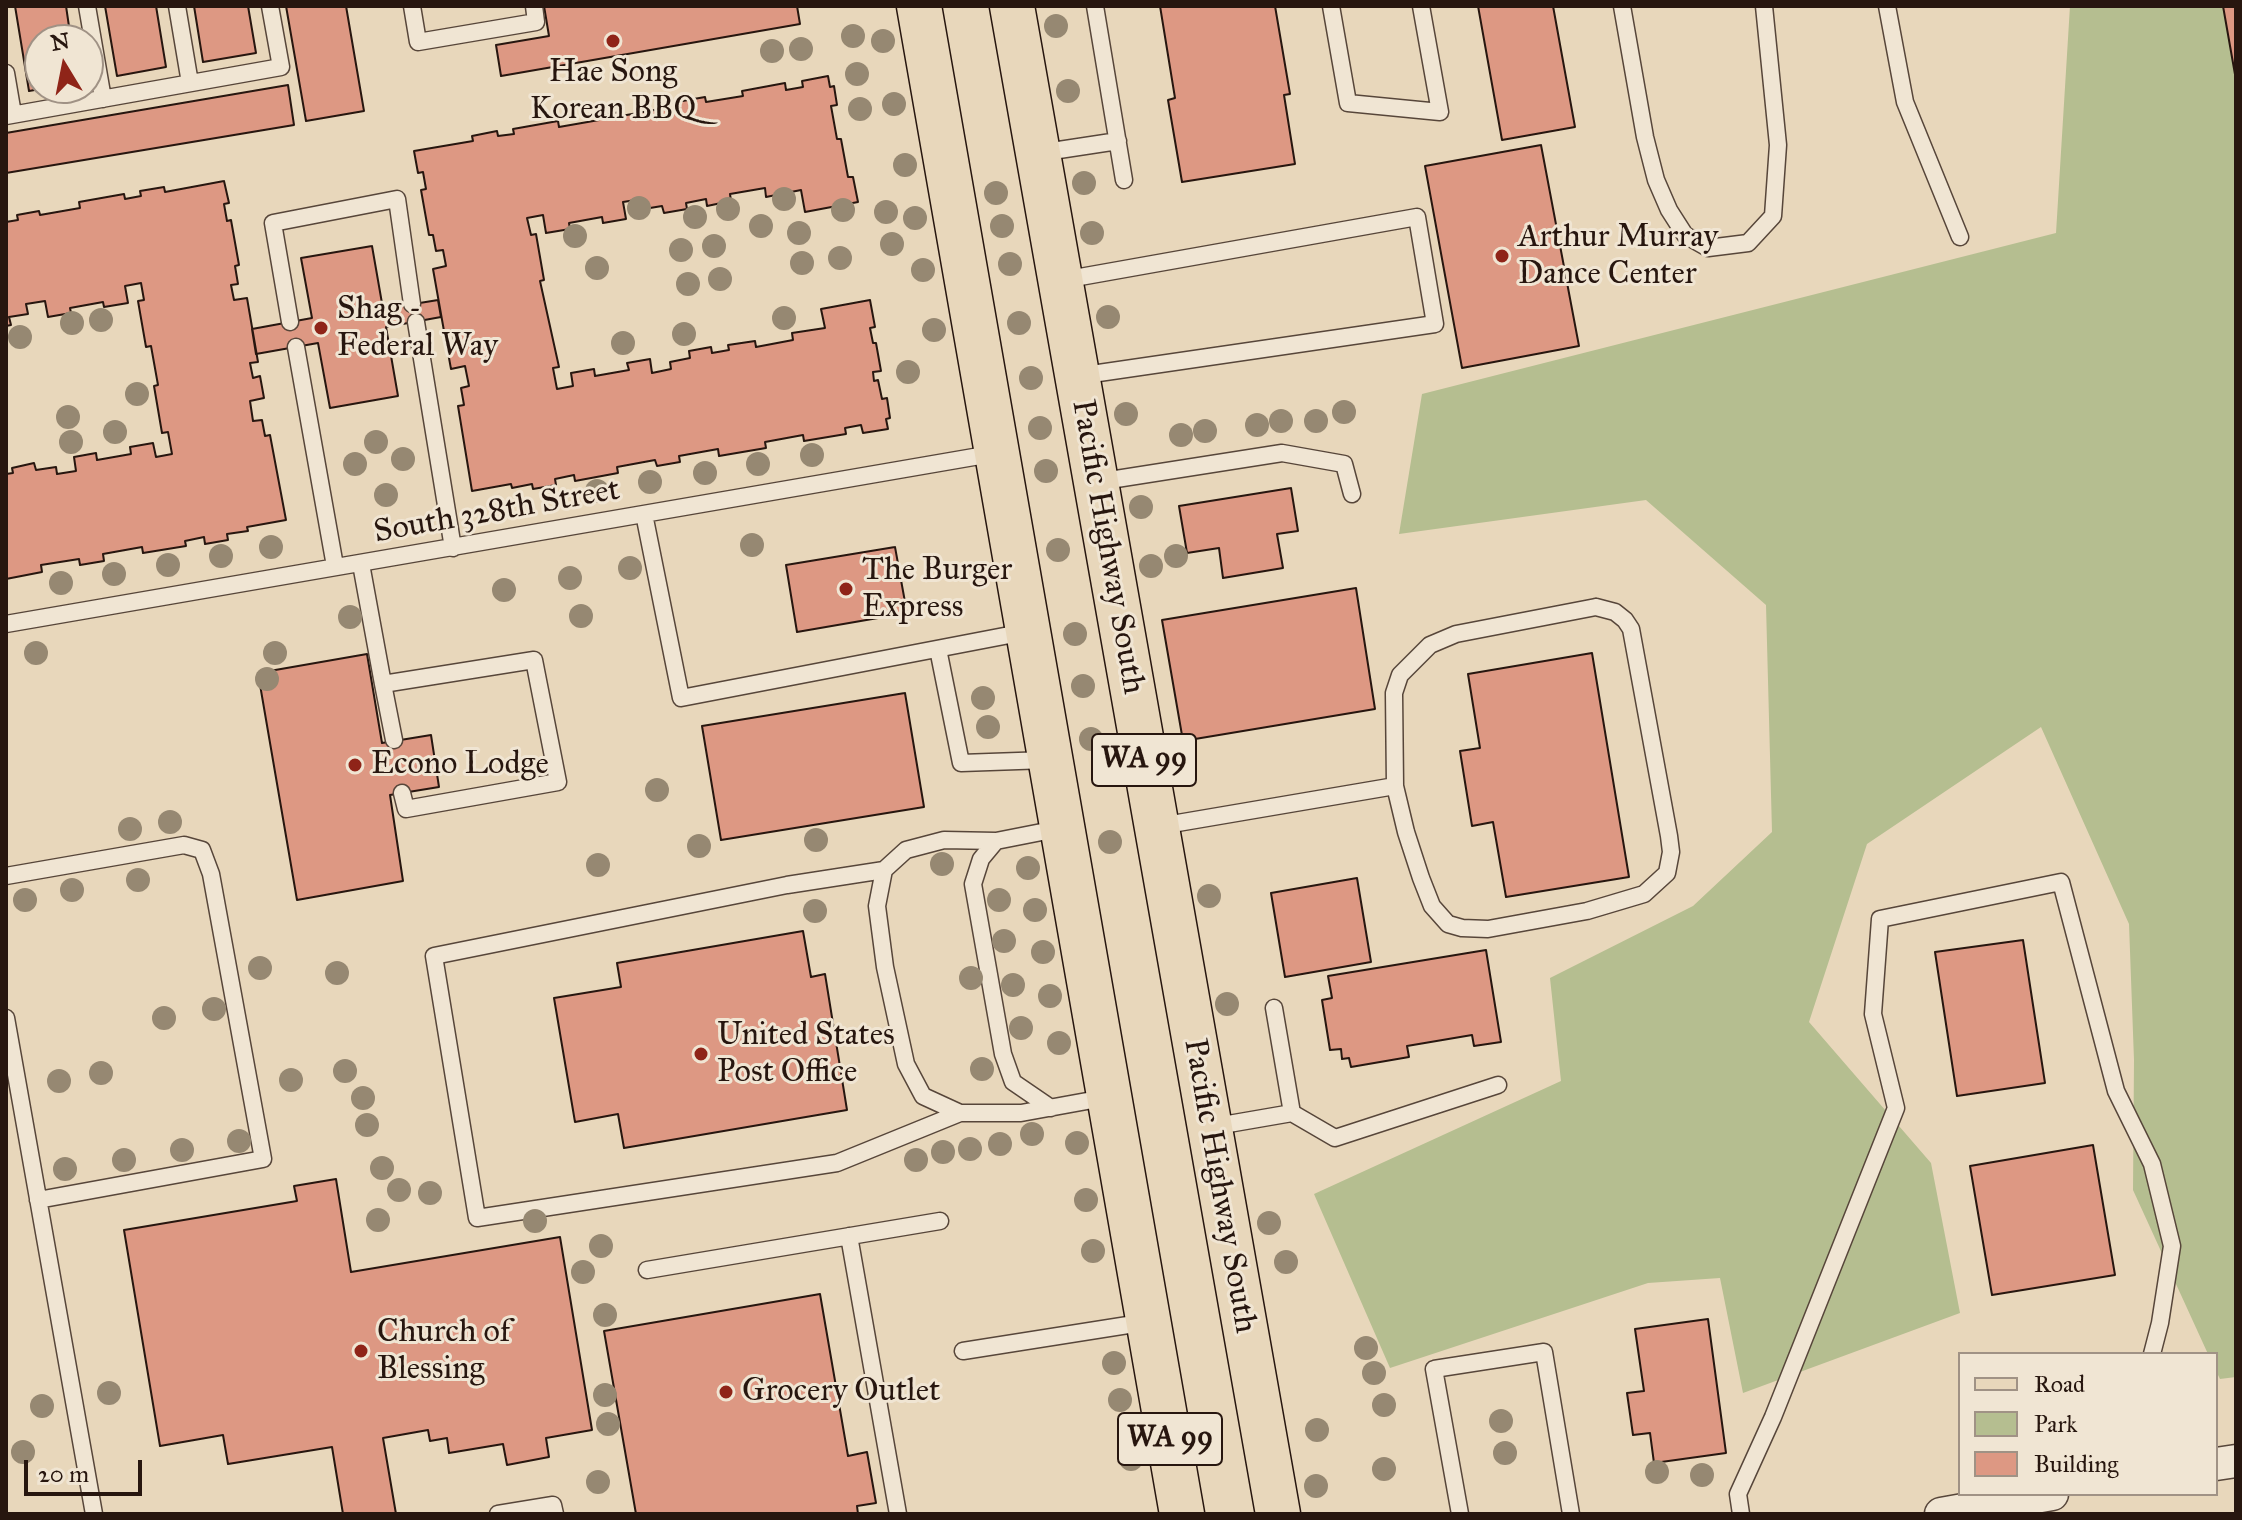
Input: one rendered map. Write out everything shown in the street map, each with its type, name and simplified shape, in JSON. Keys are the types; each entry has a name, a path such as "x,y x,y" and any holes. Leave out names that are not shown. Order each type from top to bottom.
{"main road":[{"name":"WA 99","path":"919,6 1182,1514"},
{"name":"Pacific Highway South","path":"1012,6 1278,1514"}],"street":[{"path":"1941,1514 2041,1496"}],"lane":[{"path":"177,6 190,83"},
{"path":"104,99 281,67 270,6"},
{"path":"412,6 418,42 536,22 534,6"},
{"path":"1095,6 1124,180"},
{"path":"1331,6 1348,103 1440,112 1421,6"},
{"path":"1622,6 1645,137 1656,180 1669,210 1685,235 1708,248 1748,243 1773,216 1778,145 1764,6"},
{"path":"1887,6 1905,102 1960,237"},
{"path":"6,73 10,115 74,104"},
{"path":"1037,153 1118,141"},
{"path":"290,322 273,223 397,199 412,304"},
{"path":"1061,280 1417,217 1435,324 1077,377"},
{"path":"416,322 453,548"},
{"path":"296,347 335,566"},
{"name":"South 328th Street","path":"6,624 998,453"},
{"path":"1095,482 1282,453 1344,464 1352,494"},
{"path":"644,514 681,698 1029,631"},
{"path":"361,564 394,740"},
{"path":"1596,607 1606,608 1625,620 1631,629 1669,836 1670,865 1658,883 1644,894 1629,900 1488,929 1448,924 1432,906 1421,878 1395,786 1394,693 1400,675 1430,645 1456,634 1491,626 1596,607"},
{"path":"938,649 961,763 1052,759"},
{"path":"383,684 534,660 558,782 406,809 402,793"},
{"path":"1156,826 1395,786"},
{"path":"1063,828 996,841 944,840 906,850 884,870 787,885 434,956 477,1218 837,1163 960,1113 1021,1113 1110,1097"},
{"path":"996,841 981,859 973,884 1003,1054 1013,1082 1051,1108"},
{"path":"6,876 184,845 202,850 211,874 263,1159 38,1200"},
{"path":"884,870 877,906 885,967 906,1064 923,1096 960,1113"},
{"path":"1741,1514 1738,1494 1773,1417 1896,1108 1873,1014 1880,919 2061,882 2116,1091 2152,1164 2172,1246 2153,1352"},
{"path":"1274,1008 1292,1113"},
{"path":"6,1018 94,1514"},
{"path":"1209,1127 1292,1113 1335,1138 1498,1085"},
{"path":"647,1270 940,1221"},
{"path":"849,1236 898,1514"},
{"path":"963,1351 1149,1321"},
{"path":"1460,1514 1434,1369 1544,1352 1571,1514"},
{"path":"498,1514 553,1505 555,1514"}],"green space":[{"path":"2070,6 2236,6 2236,1377 2220,1379 2218,1352 2207,1352 2133,1190 2134,1060 2129,924 2041,727 1867,844 1809,1022 1931,1163 1960,1313 1743,1393 1720,1278 1648,1283 1390,1368 1314,1194 1561,1081 1550,978 1693,906 1772,832 1766,605 1646,500 1399,534 1422,394 2056,233"}],"building":[{"path":"15,6 66,6 69,24 24,24 24,61"},
{"path":"105,6 156,6 166,67 117,76"},
{"path":"194,6 248,6 256,53 203,62"},
{"path":"286,6 346,6 364,111 306,121"},
{"name":"Hae Song Korean BBQ","path":"544,6 797,6 800,24 501,76 496,45 549,36"},
{"path":"1160,6 1275,6 1290,94 1284,95 1295,164 1182,182 1168,100 1175,98"},
{"path":"1478,6 1553,6 1575,127 1502,140"},
{"path":"2223,6 2236,6 2236,80"},
{"path":"828,76 830,87 834,86 837,105 831,106 837,139 841,139 848,177 853,177 858,202 805,212 801,190 766,197 765,188 730,194 731,201 707,206 706,199 686,203 687,209 664,213 662,206 644,209 642,199 623,202 626,219 603,223 602,217 569,223 570,229 546,233 543,215 527,218 531,235 536,234 544,280 540,281 559,367 553,368 557,389 573,386 571,373 594,369 595,376 629,370 627,363 650,359 652,373 671,369 670,362 690,358 689,351 711,347 712,353 729,350 728,345 755,341 756,347 793,340 792,333 825,328 821,309 870,300 875,327 870,328 881,371 873,372 874,381 878,380 882,399 887,398 888,429 863,433 861,425 845,428 846,434 804,441 803,435 765,442 766,448 719,456 718,449 679,456 680,462 657,466 655,460 617,467 618,473 575,481 574,475 555,479 556,485 533,489 532,484 512,488 511,484 472,491 458,406 464,405 461,388 469,386 465,366 451,369 447,347 455,346 452,330 444,331 433,269 446,266 443,250 436,251 433,235 429,235 421,190 426,189 423,172 418,173 414,151 473,141 472,136 497,131 498,136 514,134 513,129 558,121 559,127 599,120 598,115 620,112 621,116 705,97 706,102 743,96 742,91 785,83 786,90 803,87 802,81"},
{"path":"288,85 294,125 6,173 6,133"},
{"name":"Arthur Murray Dance Center","path":"1541,145 1579,346 1462,368 1425,166"},
{"path":"224,181 229,203 224,204 227,221 231,220 239,265 235,266 238,284 231,285 234,300 247,298 258,362 250,363 253,378 260,376 264,398 250,401 253,421 262,420 265,436 270,435 286,520 247,527 248,531 227,534 228,540 205,544 204,537 185,541 186,546 143,553 142,547 103,554 104,561 80,565 79,559 41,565 42,572 6,579 6,474 13,473 12,468 34,463 36,470 56,467 57,474 76,471 74,457 96,453 97,460 131,454 130,447 153,443 156,457 172,454 168,432 162,433 151,346 146,347 138,301 144,300 141,283 125,286 128,303 104,307 103,302 70,308 71,313 48,317 45,301 26,304 28,314 9,317 11,325 6,326 6,222 18,220 17,215 39,211 40,215 80,208 79,202 124,194 125,199 141,196 140,191 164,187 165,192"},
{"name":"Shag - Federal Way","path":"372,246 383,309 438,300 441,317 386,327 398,396 330,408 318,343 256,354 252,329 312,318 301,258"},
{"path":"1291,488 1298,531 1277,534 1283,568 1223,578 1219,548 1187,553 1179,506"},
{"name":"The Burger Express","path":"895,547 907,613 797,632 786,565"},
{"path":"1356,588 1375,709 1183,741 1162,620"},
{"path":"1592,653 1629,877 1506,897 1493,822 1472,826 1460,751 1480,748 1468,674"},
{"name":"Econo Lodge","path":"367,654 382,743 431,735 439,787 390,795 403,881 297,900 258,673"},
{"path":"905,693 924,807 721,840 702,726"},
{"path":"1357,878 1371,962 1285,977 1271,893"},
{"name":"United States Post Office","path":"803,931 811,977 825,974 847,1110 624,1148 618,1114 575,1122 554,998 621,987 617,963"},
{"path":"2023,940 2045,1083 1957,1096 1935,952"},
{"path":"1486,950 1501,1042 1474,1046 1472,1035 1407,1046 1409,1057 1351,1067 1349,1058 1342,1059 1341,1049 1330,1050 1322,1000 1332,998 1328,976"},
{"path":"2093,1145 2115,1275 1992,1295 1970,1166"},
{"name":"Church of Blessing","path":"336,1179 351,1272 560,1237 592,1430 546,1438 549,1457 507,1465 503,1444 449,1453 447,1438 430,1441 428,1430 383,1438 396,1514 343,1514 332,1447 228,1464 223,1435 160,1446 124,1230 297,1201 294,1186"},
{"name":"Grocery Outlet","path":"820,1294 848,1456 867,1452 876,1503 857,1506 858,1514 636,1514 604,1331"},
{"path":"1708,1319 1726,1453 1654,1463 1650,1433 1633,1435 1627,1393 1644,1391 1635,1329"}],"place":[{"name":"Hae Song Korean BBQ","path":"613,41"},
{"name":"Arthur Murray Dance Center","path":"1502,256"},
{"name":"Shag - Federal Way","path":"321,328"},
{"name":"The Burger Express","path":"846,589"},
{"name":"Econo Lodge","path":"355,765"},
{"name":"United States Post Office","path":"701,1054"},
{"name":"Church of Blessing","path":"361,1351"},
{"name":"Grocery Outlet","path":"726,1392"}]}
